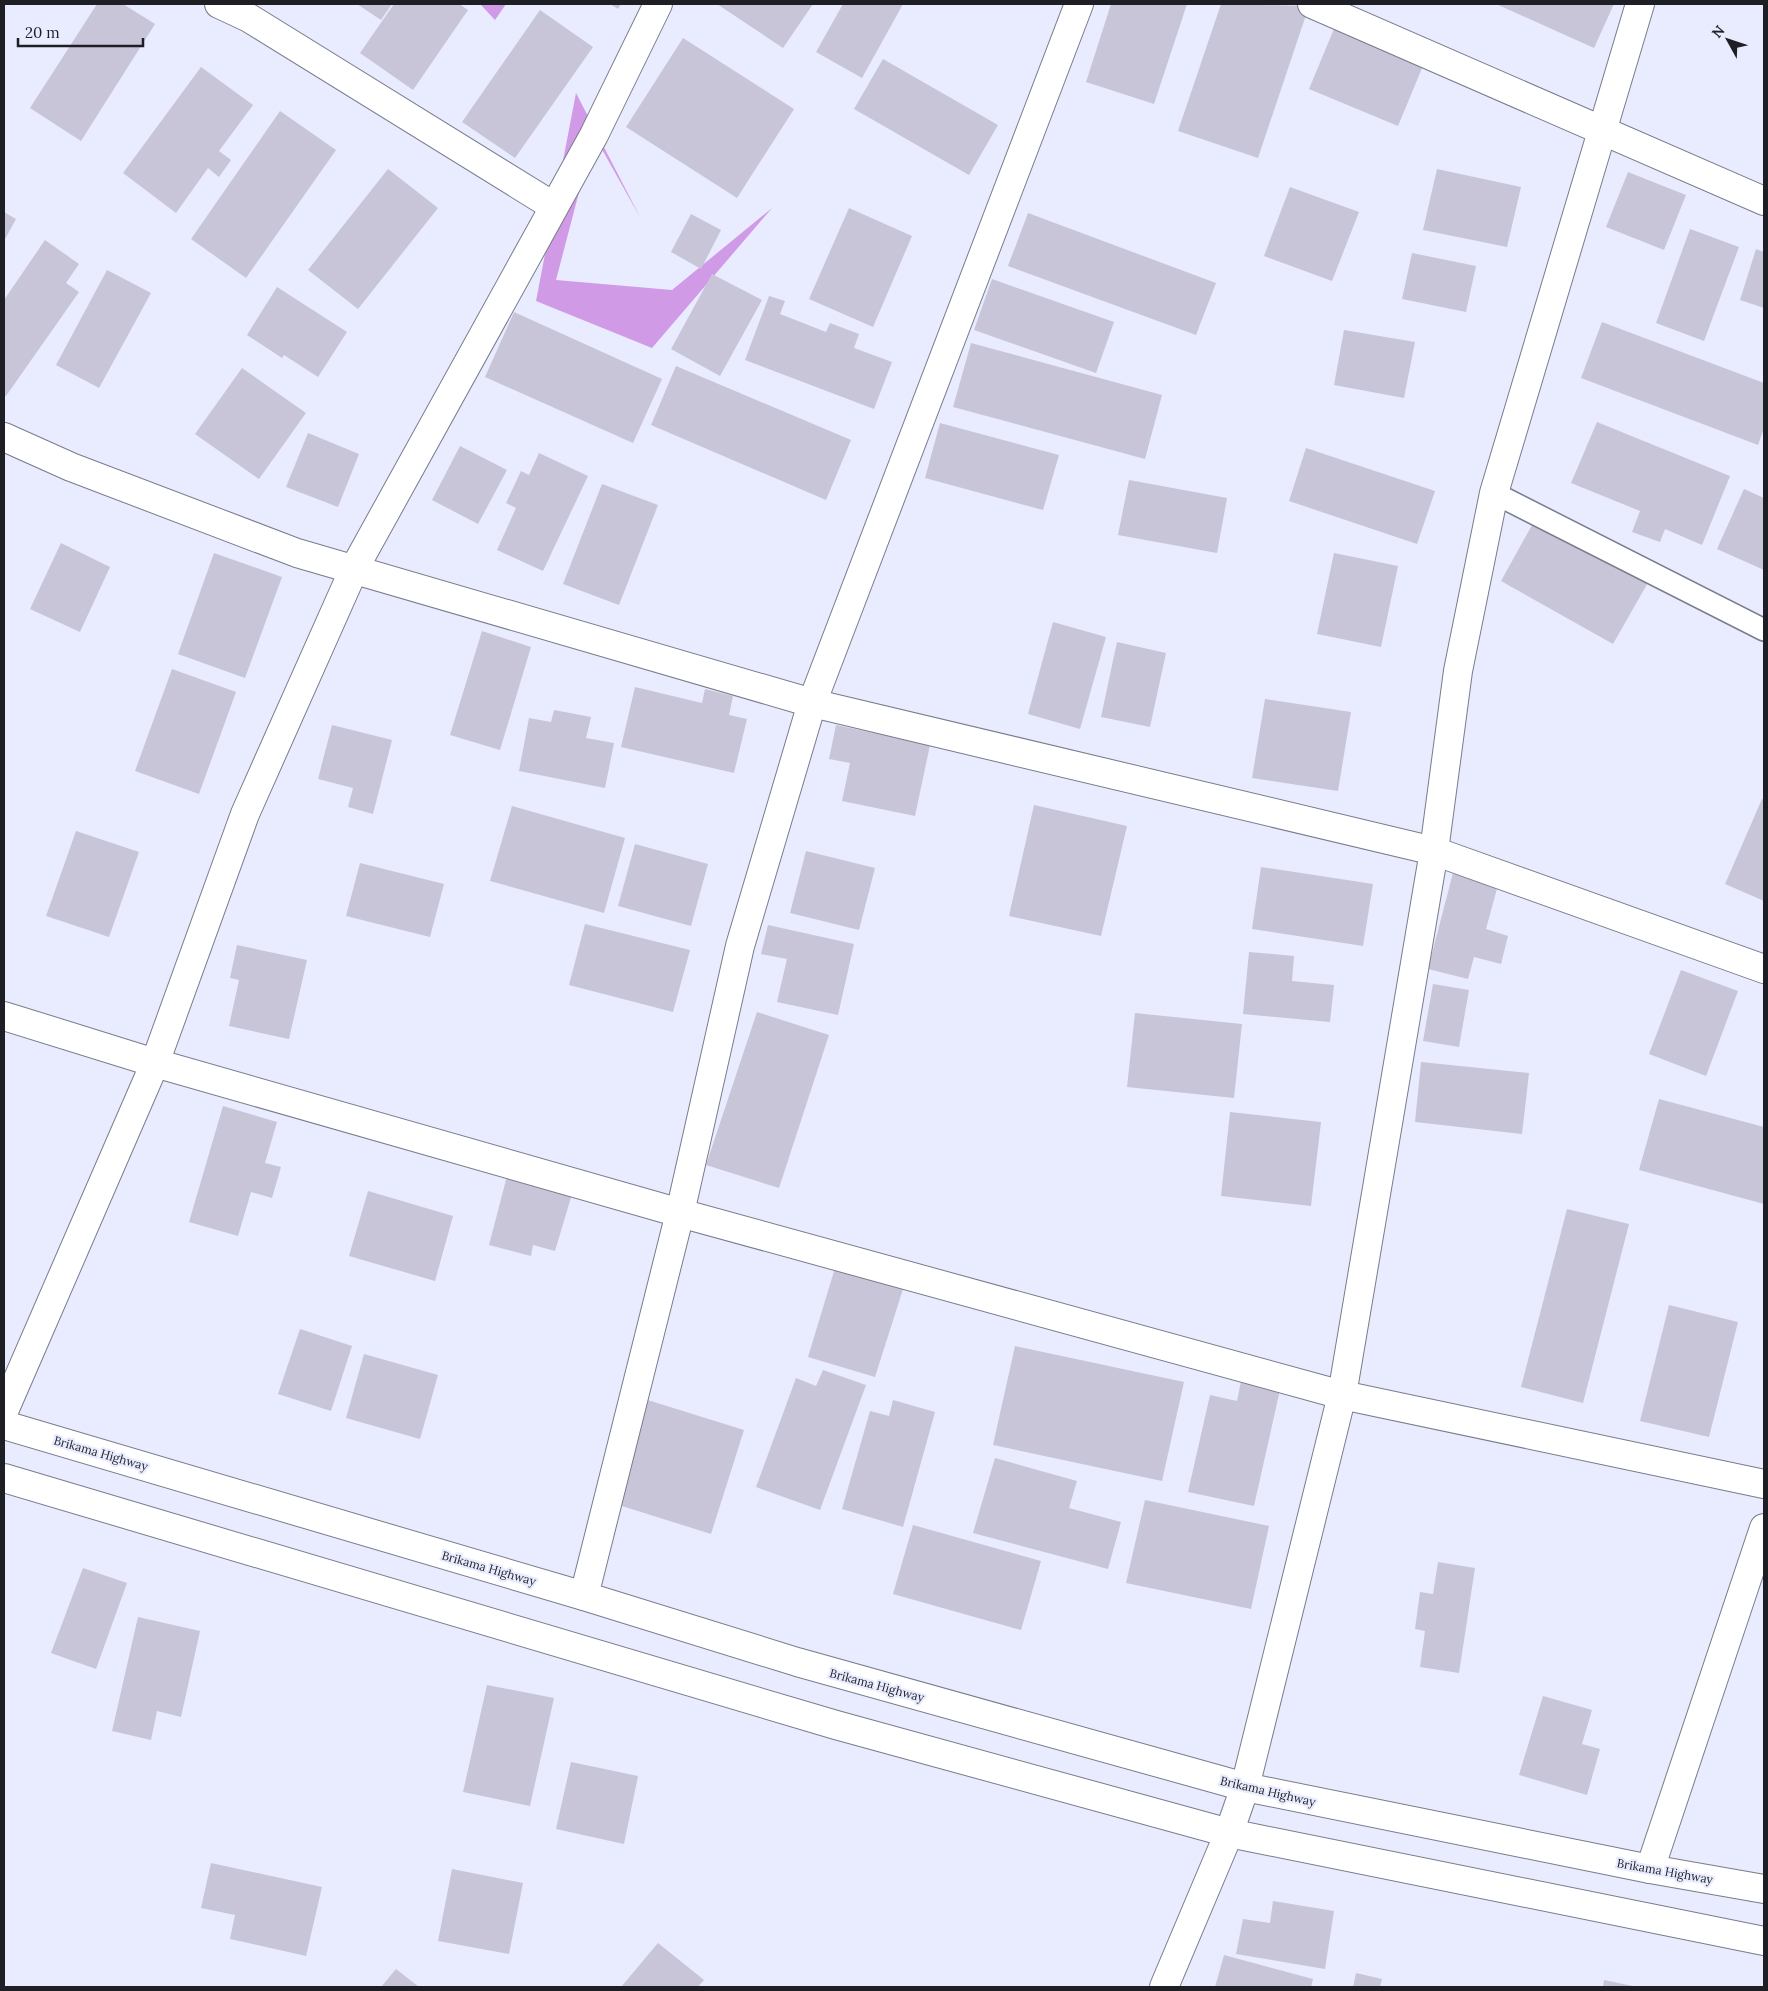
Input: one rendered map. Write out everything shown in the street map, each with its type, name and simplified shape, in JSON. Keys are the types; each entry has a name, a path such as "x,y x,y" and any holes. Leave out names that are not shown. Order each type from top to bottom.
{"main road":[{"path":"218,4 250,18 553,206"},
{"path":"4,1411 155,1063 245,814 354,569 594,134 658,4"},
{"path":"584,1596 680,1213 740,946 812,703 1079,4"},
{"path":"1312,4 1764,201"},
{"path":"1164,1987 1229,1834 1245,1787 1342,1396 1434,851 1458,671 1494,493 1640,4"},
{"path":"4,437 71,468 297,553 812,703 1434,851 1764,969"},
{"path":"4,1016 155,1063 680,1213 1342,1396 1764,1484"},
{"name":"Brikama Highway","path":"4,1425 584,1596 796,1662 1245,1787 1650,1869 1764,1889"},
{"path":"4,1478 836,1725 1229,1834 1764,1941"},
{"path":"1650,1869 1764,1528"}],"lane":[{"path":"1494,493 1764,630"}],"shaded area":[{"path":"480,4 506,4 495,20"},
{"path":"576,93 641,219 594,135 556,280 672,290 772,208 652,348 536,301"}],"building":[{"path":"97,4 123,4 155,24 81,141 30,108"},
{"path":"357,4 392,4 381,20"},
{"path":"394,4 459,4 468,10 413,90 360,53"},
{"path":"610,4 621,4 618,9"},
{"path":"717,4 813,4 783,48"},
{"path":"843,4 903,4 862,78 816,52"},
{"path":"1111,4 1187,4 1154,104 1086,82"},
{"path":"1221,4 1309,6 1258,158 1178,131"},
{"path":"1496,4 1614,4 1594,48"},
{"path":"540,10 593,47 515,158 462,122"},
{"path":"1336,24 1425,61 1398,126 1309,89"},
{"path":"683,38 794,109 737,198 626,127"},
{"path":"883,59 998,125 969,175 854,109"},
{"path":"201,67 253,105 219,151 231,160 219,177 208,168 176,213 123,173"},
{"path":"280,111 336,150 246,278 191,239"},
{"path":"388,169 438,208 358,309 308,270"},
{"path":"1437,169 1521,187 1507,247 1423,230"},
{"path":"1628,172 1686,195 1664,250 1606,227"},
{"path":"1290,187 1359,212 1332,281 1264,256"},
{"path":"849,208 912,236 873,327 809,299"},
{"path":"4,212 16,219 4,241"},
{"path":"1028,213 1216,283 1196,335 1008,266"},
{"path":"691,214 721,230 701,269 671,252"},
{"path":"1690,229 1739,247 1704,341 1656,323"},
{"path":"45,240 79,264 66,283 79,292 6,396 4,395 4,300"},
{"path":"1756,249 1764,252 1764,308 1740,300"},
{"path":"1412,253 1476,266 1466,312 1402,299"},
{"path":"107,270 151,293 99,388 56,365"},
{"path":"712,274 762,300 720,376 671,349"},
{"path":"992,279 1114,322 1096,373 974,330"},
{"path":"277,287 347,332 318,377 284,355 282,358 247,335"},
{"path":"769,296 785,301 780,314 826,332 830,323 859,334 854,348 892,362 874,409 745,360"},
{"path":"514,312 662,379 633,443 485,377"},
{"path":"1602,322 1764,383 1764,428 1758,445 1581,378"},
{"path":"1344,330 1415,342 1404,398 1334,385"},
{"path":"971,343 1162,395 1145,459 953,407"},
{"path":"676,366 851,440 826,500 651,425"},
{"path":"242,368 306,413 259,479 195,434"},
{"path":"1597,422 1730,476 1702,545 1665,529 1660,542 1632,532 1640,511 1571,483"},
{"path":"940,423 1059,455 1043,510 925,478"},
{"path":"308,433 359,454 338,507 286,487"},
{"path":"460,446 507,470 478,524 432,500"},
{"path":"1306,448 1435,491 1417,544 1289,501"},
{"path":"539,453 588,476 543,571 497,550 516,508 506,503 521,471 529,475"},
{"path":"1129,480 1227,498 1217,553 1118,535"},
{"path":"602,484 658,505 619,605 563,584"},
{"path":"1744,489 1764,498 1764,570 1717,549"},
{"path":"1537,516 1650,579 1613,644 1501,581"},
{"path":"61,543 110,567 80,632 30,609"},
{"path":"214,553 282,577 245,678 178,654"},
{"path":"1334,553 1398,566 1381,647 1317,634"},
{"path":"1053,622 1106,637 1080,729 1028,714"},
{"path":"482,631 531,647 500,750 450,735"},
{"path":"1117,642 1166,653 1150,727 1101,717"},
{"path":"172,669 236,692 199,794 135,771"},
{"path":"635,687 702,703 705,689 733,696 729,715 747,719 734,773 621,747"},
{"path":"1265,699 1351,712 1338,791 1252,778"},
{"path":"554,710 591,717 586,738 614,743 605,788 519,771 529,718 551,722"},
{"path":"332,725 392,740 373,814 348,807 353,788 318,779"},
{"path":"836,725 930,745 915,816 842,801 850,763 829,759"},
{"path":"1762,799 1764,800 1764,901 1725,884"},
{"path":"1034,805 1127,826 1101,936 1009,916"},
{"path":"512,806 625,838 604,913 490,881"},
{"path":"76,831 139,852 109,937 46,916"},
{"path":"635,844 708,864 691,926 618,906"},
{"path":"806,851 875,868 859,930 790,913"},
{"path":"360,863 444,884 430,937 346,916"},
{"path":"1261,867 1373,884 1363,946 1252,929"},
{"path":"1454,869 1499,881 1486,929 1508,936 1501,964 1474,957 1468,979 1428,969"},
{"path":"585,924 690,950 673,1012 569,985"},
{"path":"768,925 854,944 838,1015 777,1002 787,959 761,954"},
{"path":"237,945 307,960 289,1039 229,1026 239,980 230,978"},
{"path":"1249,952 1294,956 1292,981 1334,985 1330,1022 1243,1014"},
{"path":"1681,970 1738,991 1706,1076 1649,1054"},
{"path":"1433,984 1469,990 1459,1047 1423,1041"},
{"path":"757,1012 829,1035 779,1188 706,1165"},
{"path":"1135,1013 1242,1024 1234,1098 1127,1087"},
{"path":"1421,1062 1529,1073 1522,1134 1415,1122"},
{"path":"1659,1099 1764,1127 1764,1204 1639,1170"},
{"path":"223,1106 277,1122 265,1163 281,1167 272,1198 251,1192 238,1236 189,1222"},
{"path":"1230,1112 1321,1122 1311,1206 1221,1196"},
{"path":"507,1176 572,1194 555,1251 533,1245 531,1256 489,1245"},
{"path":"368,1191 453,1216 435,1281 349,1256"},
{"path":"1567,1209 1629,1224 1583,1403 1521,1387"},
{"path":"835,1268 903,1289 875,1377 808,1357"},
{"path":"1669,1305 1738,1322 1709,1437 1640,1421"},
{"path":"300,1329 352,1346 331,1411 278,1394"},
{"path":"1015,1346 1184,1382 1162,1481 993,1445"},
{"path":"364,1354 438,1375 420,1439 346,1418"},
{"path":"823,1370 866,1385 820,1510 756,1487 796,1378 816,1386"},
{"path":"1241,1381 1280,1390 1254,1506 1188,1492 1210,1395 1237,1401"},
{"path":"638,1397 744,1430 711,1534 606,1501"},
{"path":"893,1400 935,1412 903,1527 842,1509 870,1411 889,1416"},
{"path":"995,1458 1077,1481 1069,1508 1121,1522 1108,1569 973,1533"},
{"path":"1145,1500 1269,1526 1251,1609 1126,1583"},
{"path":"913,1525 1041,1561 1021,1630 893,1594"},
{"path":"1438,1562 1475,1568 1459,1673 1420,1667 1425,1631 1415,1629 1420,1592 1433,1594"},
{"path":"83,1568 127,1583 96,1669 51,1653"},
{"path":"138,1617 200,1631 181,1717 157,1711 151,1740 112,1731"},
{"path":"487,1685 554,1698 530,1806 463,1792"},
{"path":"1543,1696 1592,1710 1582,1744 1600,1749 1587,1795 1519,1775"},
{"path":"571,1762 638,1776 624,1844 556,1829"},
{"path":"211,1863 322,1887 306,1956 230,1939 235,1915 201,1908"},
{"path":"452,1869 523,1883 509,1954 438,1941"},
{"path":"1273,1901 1334,1911 1325,1969 1236,1954 1243,1919 1270,1923"},
{"path":"658,1943 704,1980 698,1987 621,1987"},
{"path":"1224,1955 1313,1979 1311,1987 1215,1987"},
{"path":"396,1969 419,1987 381,1987"},
{"path":"1356,1973 1382,1979 1380,1987 1353,1987"},
{"path":"1604,1980 1633,1986 1633,1987 1603,1987"}]}
